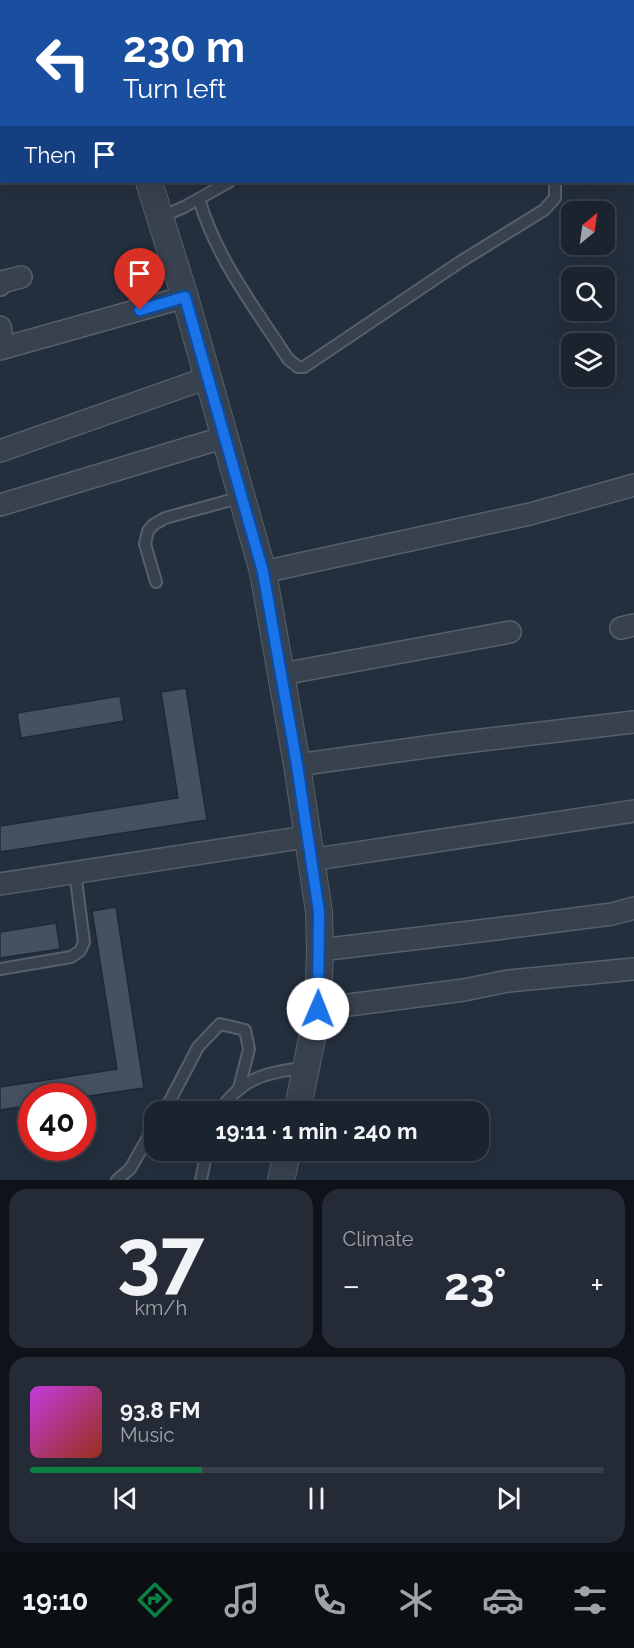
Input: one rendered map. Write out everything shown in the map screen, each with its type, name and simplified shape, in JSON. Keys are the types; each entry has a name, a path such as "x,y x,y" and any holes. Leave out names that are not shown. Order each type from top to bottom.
{"street":[{"path":"149,183 185,297 263,572 297,765 319,912 320,950 318,1009 299,1101"},
{"path":"0,285 2,282 21,277"},
{"path":"0,327 2,349 185,297"},
{"path":"0,451 207,378"},
{"path":"0,505 225,437"},
{"path":"263,572 530,514 634,485"},
{"path":"282,674 510,632"},
{"path":"297,765 634,722"},
{"path":"0,884 75,873 308,849 634,811"},
{"path":"320,950 612,914 634,908"},
{"path":"318,1009 464,990 508,981 634,969"},
{"path":"281,1180 285,1161"}],"lane":[{"path":"161,218 199,200 227,183"},
{"path":"199,200 210,231 226,262 288,359 292,364 304,367 460,262 544,210 555,198 555,183"},
{"path":"156,582 145,544 148,531 153,525 165,518 243,496"},
{"path":"0,969 71,957 80,951 84,942 75,873"},
{"path":"170,1101 198,1047 220,1024 245,1030 249,1049 239,1088"},
{"path":"226,1101 239,1088 254,1078 307,1067"},
{"path":"117,1180 130,1169 144,1144"},
{"path":"201,1180 205,1161"}],"building":[{"path":"186,688 207,820 0,852 0,826 178,798 161,692"},
{"path":"120,696 124,721 21,738 17,713"},
{"path":"116,907 144,1088 96,1095 96,1083 26,1083 117,1069 92,911"},
{"path":"56,923 60,949 0,958 0,932"},
{"path":"18,1084 18,1107 0,1110 0,1087"}],"route":[{"path":"140,310 185,297 263,572 297,765 319,912 318,1009"}]}
